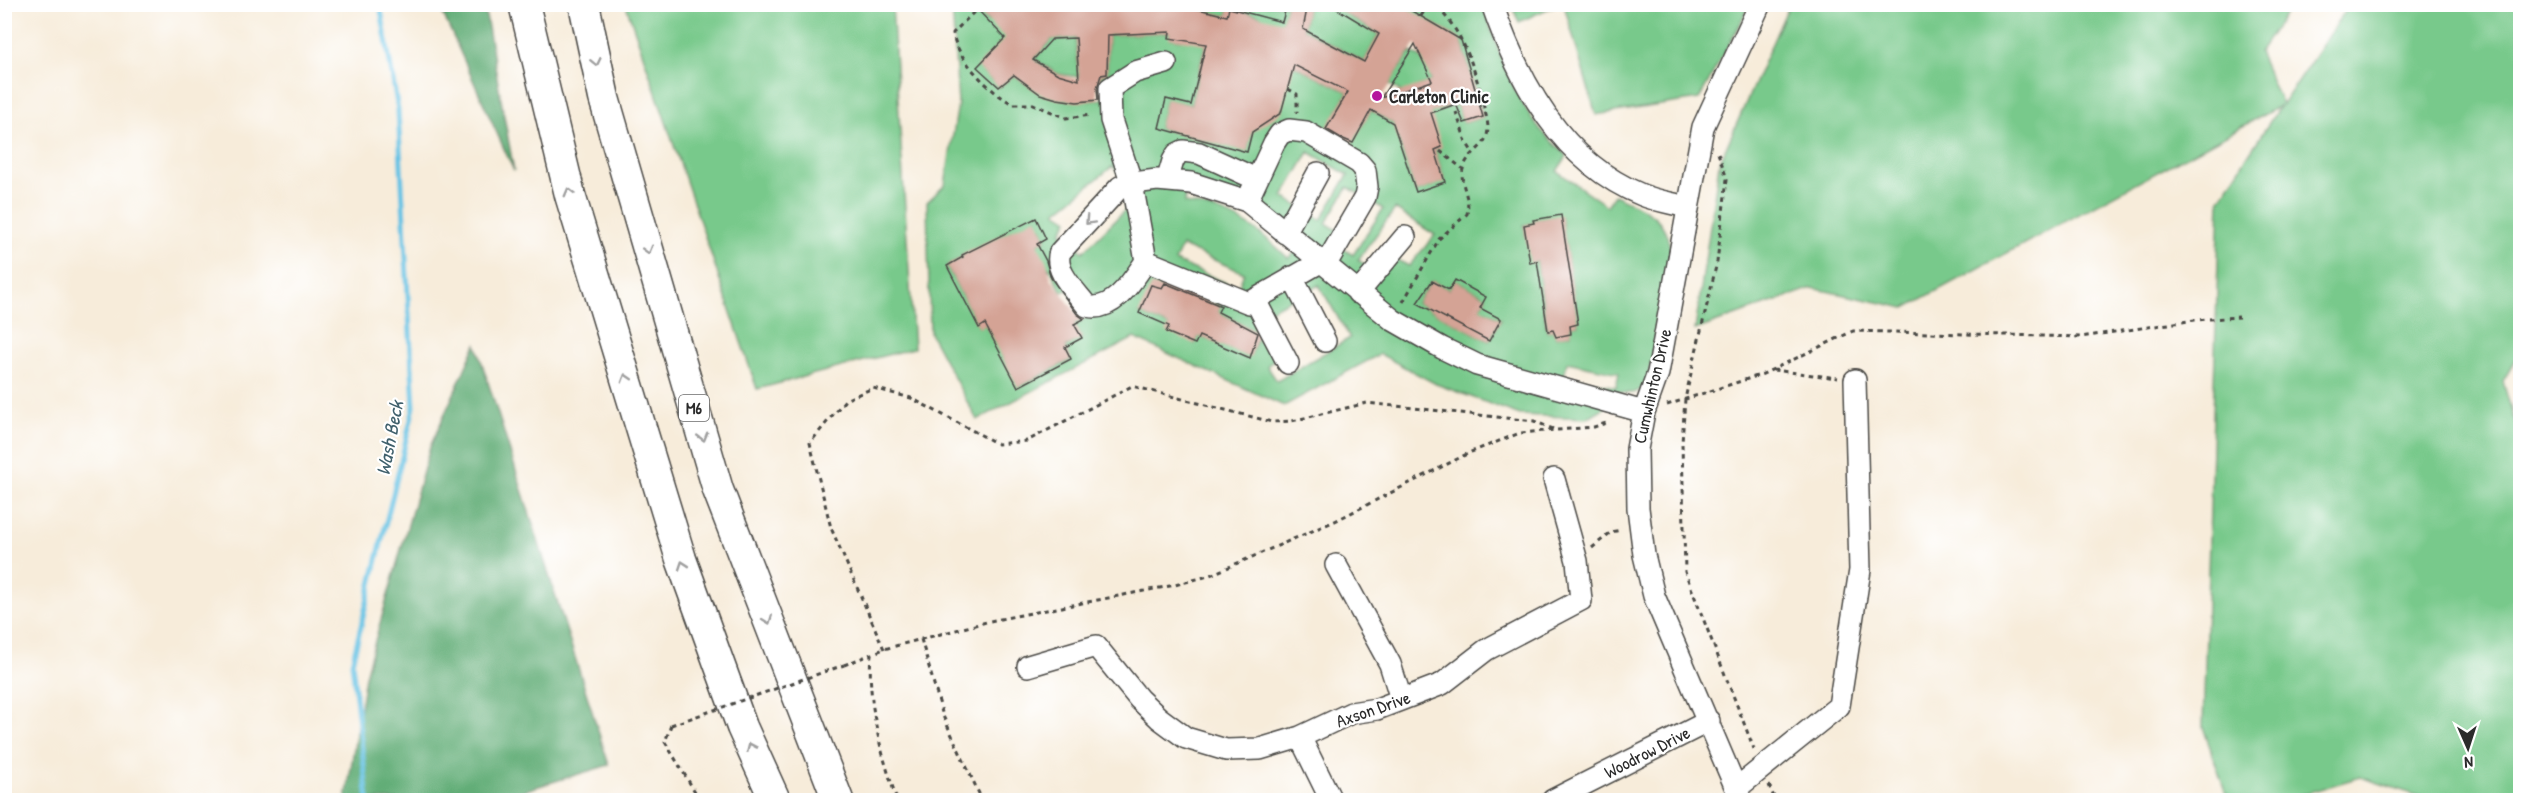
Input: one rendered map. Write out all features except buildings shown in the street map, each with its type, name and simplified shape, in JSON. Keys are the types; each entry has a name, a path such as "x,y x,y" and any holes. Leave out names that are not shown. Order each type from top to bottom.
{"highway":[{"path":"524,4 570,195 681,559 742,727 775,801"},
{"name":"M6","path":"584,4 604,98 718,490 838,801"}],"street":[{"path":"1492,4 1508,48 1528,90 1568,141 1615,182 1643,196 1687,207"},
{"name":"Cumwhinton Drive","path":"1739,794 1654,596 1644,555 1640,525 1637,449 1644,412 1658,373 1702,127 1760,4"},
{"path":"1166,63 1135,72 1113,84 1109,92 1110,111 1132,183 1146,261 1120,294 1109,303 1087,306 1058,263 1060,252 1120,187 1132,183 1167,181 1204,185 1247,201 1393,320 1477,365 1644,412"},
{"path":"1146,261 1249,303 1292,277 1324,262 1365,197 1367,179 1359,163 1331,144 1297,129 1280,134 1256,178 1247,201"},
{"path":"1167,181 1173,161 1178,154 1189,150 1256,178"},
{"path":"1286,233 1318,173"},
{"path":"1358,293 1405,237"},
{"path":"1292,277 1325,341"},
{"path":"1255,300 1288,363"},
{"path":"1739,794 1762,768 1839,706 1860,570 1855,380"},
{"name":"Axson Drive","path":"1028,666 1096,646 1139,699 1159,718 1186,738 1226,750 1260,749 1300,737 1351,713 1377,709 1442,684 1486,650 1581,600 1577,561 1554,479"},
{"path":"1336,565 1390,664 1401,699"},
{"name":"Woodrow Drive","path":"1553,801 1709,721"},
{"path":"1300,737 1331,801"}],"path":[{"path":"1393,320 1439,238 1467,214 1468,198 1461,179 1463,169 1467,159 1485,141 1488,130 1473,64 1460,36 1435,5 1425,10 1421,16"},
{"path":"974,12 953,33 954,43 959,53 994,93 1004,96 1013,104 1033,104 1066,118 1110,111"},
{"path":"1288,89 1294,91 1298,98 1297,129"},
{"path":"1456,112 1466,142 1473,153"},
{"path":"1707,119 1727,179 1716,262 1685,399 1682,443 1686,572 1774,801"},
{"path":"1440,151 1463,169"},
{"path":"699,801 665,742 671,725 884,649 990,621 1175,585 1208,576 1335,521 1471,452 1520,433 1594,427 1644,412 1771,370 1853,331 2081,337 2195,320 2239,317"},
{"path":"1771,370 1855,380"},
{"path":"884,649 831,528 810,443 845,400 873,388 911,398 998,444 1027,441 1132,386 1272,422 1292,420 1367,403 1534,421 1556,430"},
{"path":"1577,561 1611,532 1640,525"},
{"path":"921,639 943,716 982,801"},
{"path":"871,653 869,675 880,749 897,801"},
{"path":"2382,801 2390,801"}],"green space":[{"path":"1199,4 1287,5 1281,27 1257,15 1229,8 1227,16 1198,9"},
{"path":"439,5 484,5 514,171"},
{"path":"626,5 892,5 914,348 757,389"},
{"path":"952,5 972,5 988,21 1029,15 978,67 999,87 1014,75 1045,94 1067,100 1103,99 1101,75 1107,74 1108,35 1170,32 1170,38 1181,40 1183,34 1206,42 1191,105 1166,100 1159,128 1247,151 1254,122 1294,65 1348,92 1326,131 1352,143 1371,110 1393,123 1416,192 1445,181 1435,150 1441,147 1425,115 1456,104 1464,123 1483,117 1461,40 1400,5 1483,5 1506,70 1521,101 1541,130 1567,156 1557,171 1607,206 1614,195 1645,209 1659,221 1664,229 1671,252 1647,383 1634,393 1618,392 1604,408 1587,418 1520,415 1436,384 1380,354 1284,406 1134,338 977,420 930,333 927,202 945,185 958,104","holes":["1309,152 1348,175 1321,220 1283,197","1113,166 1121,178 1125,210 1083,252 1061,232 1068,220 1056,212","1348,187 1383,209 1353,255 1342,248 1348,237 1326,223","1185,189 1250,211 1297,251 1288,258 1253,228 1216,210 1185,203","1395,209 1435,235 1409,266 1395,259 1381,275 1358,260","1561,216 1578,324 1570,326 1571,334 1556,337 1553,330 1547,331 1537,261 1531,263 1524,225 1534,223 1534,220","1036,219 1046,239 1032,247 1043,270 1049,267 1062,292 1068,289 1084,319 1074,324 1082,338 1065,347 1071,360 1019,387 985,324 979,327 947,266 963,257 962,255","1182,246 1244,273 1238,288 1175,261","1455,280 1486,297 1480,308 1501,319 1489,341 1417,303 1432,281 1449,290","1166,283 1220,306 1218,312 1259,333 1250,357 1199,336 1195,344 1169,326 1139,313","1319,285 1350,338 1277,381 1267,366 1276,357 1254,318","1567,362 1619,373 1616,387 1564,376"]},
{"path":"1308,5 1332,6 1379,34 1364,62 1303,29"},
{"path":"1511,5 1556,5 1519,22"},
{"path":"1564,5 1750,5 1699,99 1596,115"},
{"path":"1789,5 2291,5 2259,52 2282,105 2349,5 2520,5 2520,352 2503,381 2513,417 2520,430 2520,800 2431,800 2360,777 2283,800 2233,800 2225,791 2203,727 2220,199 2280,106 1905,308 1812,288 1695,330 1719,164"},
{"path":"1076,38 1079,77 1058,74 1034,59 1052,39"},
{"path":"1410,52 1432,63 1435,76 1430,77 1432,81 1416,87 1412,99 1389,84"},
{"path":"476,344 609,765 493,800 346,800 365,676 430,447"}],"waterway":[{"name":"Wash Beck","path":"368,800 352,663 414,407 398,110 380,4"}],"place":[{"name":"Carleton Clinic","path":"1377,96"}]}
